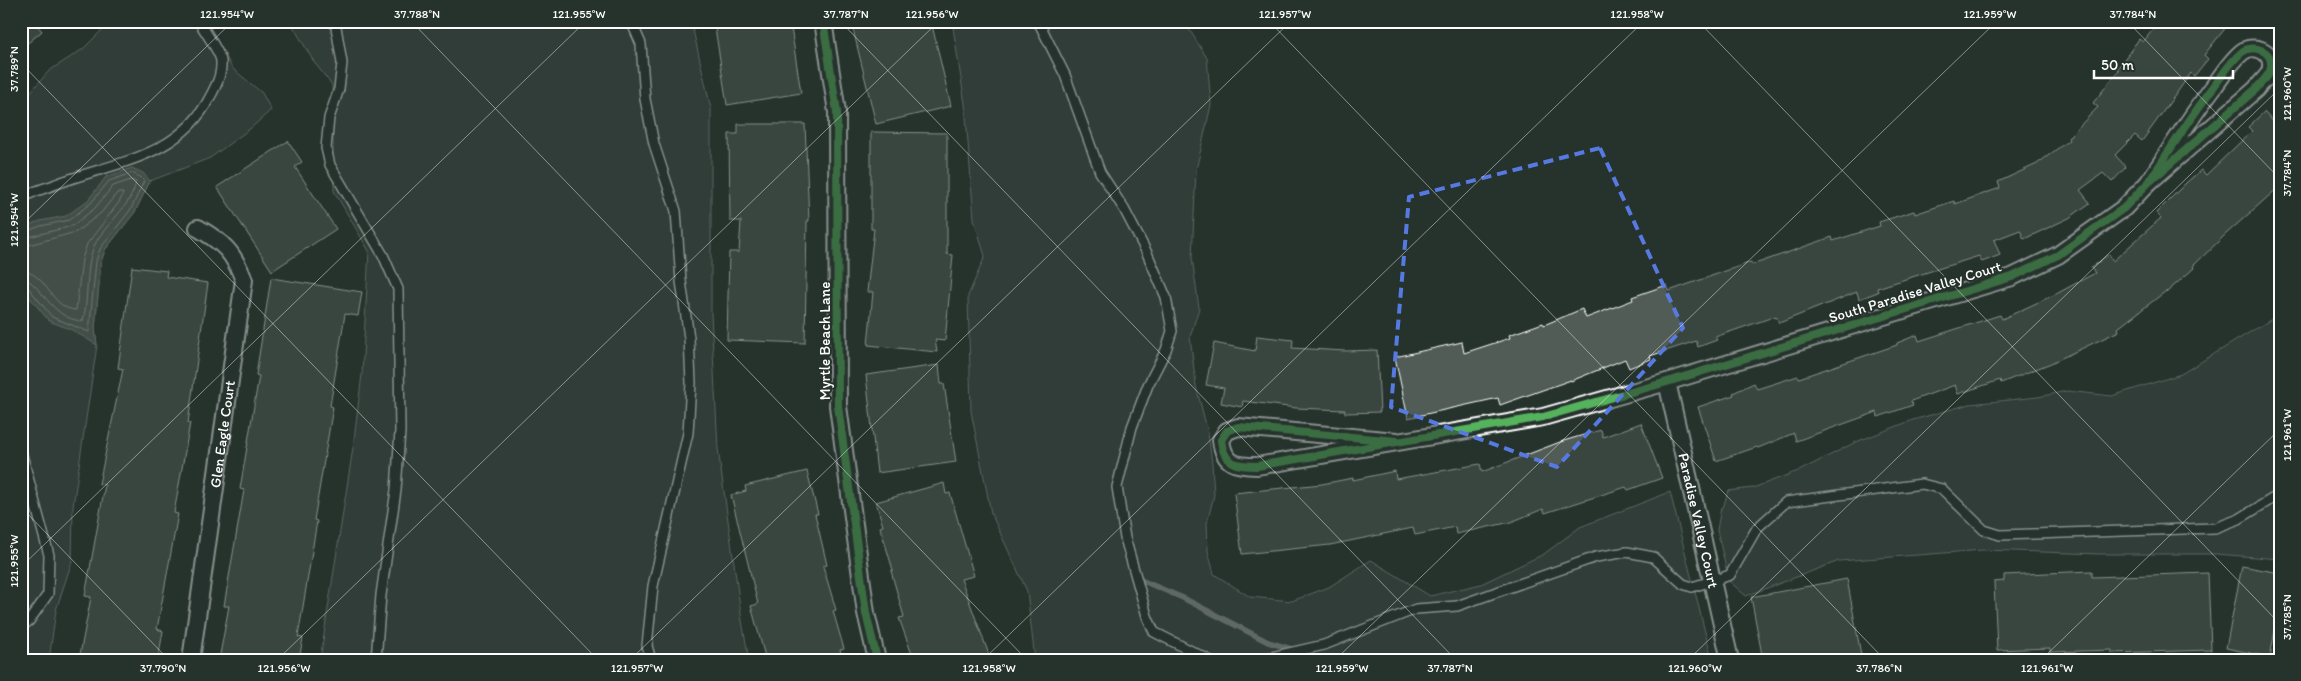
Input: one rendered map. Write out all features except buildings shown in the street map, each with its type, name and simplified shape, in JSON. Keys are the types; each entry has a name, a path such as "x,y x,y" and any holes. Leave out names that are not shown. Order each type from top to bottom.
{"street":[{"name":"Myrtle Beach Lane","path":"823,21 837,112 838,406 866,613 877,660"},
{"name":"South Paradise Valley Court","path":"1397,441 1450,435 1543,417 1668,382 2012,277 2058,255 2124,208 2148,183 2256,88 2269,73 2271,67 2270,60 2264,51 2256,47 2247,48 2232,62 2197,108 2148,183"},
{"name":"Glen Eagle Court","path":"191,660 244,280 236,260 221,241 198,228"},
{"name":"Paradise Valley Court","path":"1668,382 1730,660"},
{"path":"1238,427 1397,441 1256,466 1240,466 1228,460 1222,451 1221,440 1227,432 1238,427"}],"lane":[{"path":"21,199 68,179 131,161 158,150 181,133 202,112 219,80 221,60 199,21"},
{"path":"335,21 342,63 340,89 329,118 326,148 330,165 383,255 398,289 400,431 396,490 380,595 376,660"},
{"path":"632,21 642,44 645,99 654,144 676,211 681,281 689,338 691,383 688,433 653,586 647,646 651,660"},
{"path":"1038,21 1065,75 1100,172 1124,209 1143,244 1166,297 1172,331 1166,350 1148,385 1132,426 1117,487 1125,538 1140,593 1154,632 1209,660"},
{"path":"21,450 49,555 48,594 29,621 21,628"},
{"path":"1258,660 1324,645 1416,609 1457,606 1596,557 1627,552 1653,557 1683,584 1692,586 1712,582 1730,575 1757,528 1786,502 1842,493 1922,484 1942,489 1984,530 2000,534 2214,528 2239,519 2280,494"}],"highlighted area":[{"path":"1600,148 1683,328 1557,467 1391,407 1409,197"}],"shaded area":[{"path":"111,21 207,21 232,68 262,93 271,110 251,128 210,158 150,181 135,212 105,250 101,262 95,328 97,345 73,506 72,561 56,610 49,660 21,660 21,103 49,71 83,49"},
{"path":"290,21 691,21 711,109 711,314 718,449 749,660 320,660 353,448 362,374 369,251 334,191 332,85 314,62"},
{"path":"952,21 1184,21 1207,58 1211,105 1196,170 1192,258 1199,308 1190,337 1196,386 1208,433 1212,463 1214,495 1207,523 1208,551 1214,574 1250,597 1292,601 1329,587 1371,560 1430,596 1481,584 1544,554 1580,527 1670,492 1712,660 1035,660 1027,591 991,513 971,411 968,296 985,256 974,219 965,104"},
{"path":"2280,314 2280,559 2216,554 2100,554 1983,550 1839,561 1746,596 1729,581 1717,530 1721,508 1724,505 1728,491 1753,488 1801,470 1856,442 1913,420 1970,404 2038,397 2067,391 2112,396 2181,374"}],"water":[{"path":"132,168 143,173 150,181 135,212 105,250 101,262 95,328 97,345 72,330 49,321 21,287 21,228 40,221 66,216 88,200 106,177"}],"waterway":[{"path":"1136,578 1183,598 1268,642 1298,651 1317,660"}],"cycle path":[{"path":"823,21 837,112 838,406 866,613 877,660"},
{"path":"1397,441 1238,427 1227,431 1221,440 1225,454 1232,462 1257,466 1543,417 1667,382 2012,277 2058,255 2124,208 2148,183 2256,89 2268,76 2271,70 2271,61 2266,53 2261,50 2251,49 2242,52 2234,59 2148,183"}]}
